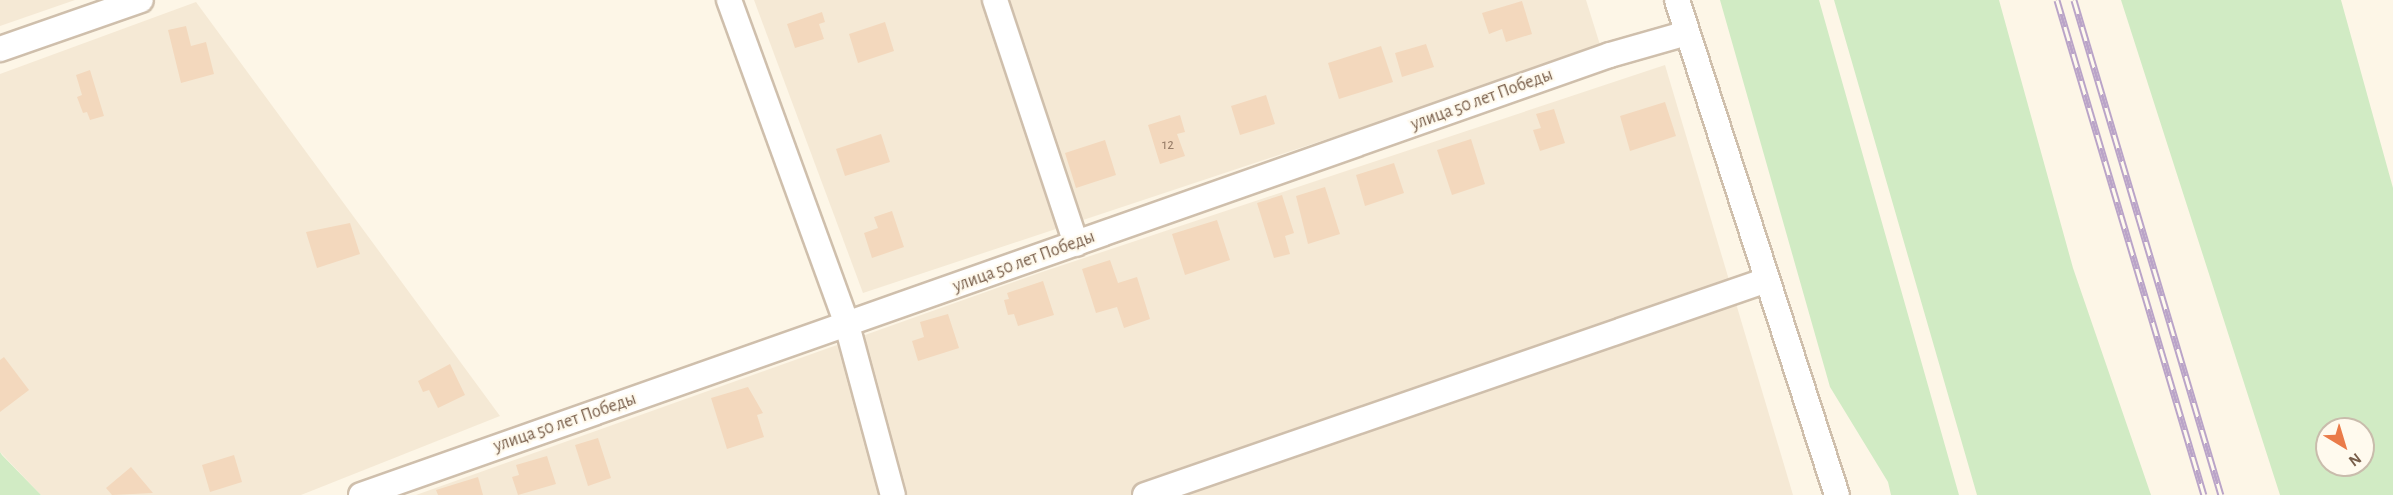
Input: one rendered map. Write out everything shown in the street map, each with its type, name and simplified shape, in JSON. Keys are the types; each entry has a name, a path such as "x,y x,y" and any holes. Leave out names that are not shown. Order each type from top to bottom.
{"street":[{"path":"0,49 141,0"},
{"path":"729,0 847,325 893,495"},
{"path":"995,0 1076,244"},
{"path":"1677,0 1837,495"},
{"name":"улица 50 лет Победы","path":"362,495 1610,55 1687,33"},
{"path":"1145,495 1767,280"}],"shaded area":[{"path":"0,0 75,0 0,26"},
{"path":"754,0 1586,0 1601,48 863,293"},
{"path":"196,2 500,416 301,495 41,495 0,452 0,74"},
{"path":"1665,65 1793,495 416,495 1042,272"}],"green space":[{"path":"1720,0 1819,0 1959,495 1891,495 1888,482 1830,387"},
{"path":"1834,0 1999,0 2073,268 2151,495 1977,495"},
{"path":"2121,0 2341,0 2393,188 2393,495 2280,495"},
{"path":"0,452 2,455 41,495 0,495"}],"building":[{"path":"1522,1 1532,34 1506,42 1502,29 1489,34 1482,13"},
{"path":"822,12 825,22 819,24 824,39 795,48 787,24"},
{"path":"885,22 894,51 858,63 849,34"},
{"path":"186,26 191,46 206,42 214,74 181,83 168,30"},
{"path":"1426,44 1434,67 1402,77 1395,53"},
{"path":"1381,46 1393,82 1339,99 1328,63"},
{"path":"90,70 104,116 90,120 87,112 83,113 77,97 82,95 76,75"},
{"path":"1266,95 1275,124 1240,135 1231,106"},
{"path":"1665,102 1676,136 1630,151 1620,116"},
{"path":"1554,109 1565,143 1540,151 1533,130 1541,128 1536,114"},
{"path":"1180,115 1185,132 1177,134 1185,156 1160,164 1148,125"},
{"path":"881,134 890,162 845,176 836,149"},
{"path":"1471,139 1485,184 1452,195 1437,150"},
{"path":"1105,140 1116,175 1076,188 1065,153"},
{"path":"1394,163 1404,193 1365,206 1356,175"},
{"path":"1325,187 1340,234 1308,244 1296,196"},
{"path":"1282,195 1294,233 1285,236 1290,254 1274,258 1257,203"},
{"path":"892,211 904,247 872,258 864,233 878,228 874,217"},
{"path":"1217,220 1230,260 1185,275 1172,234"},
{"path":"350,223 360,254 317,268 306,232"},
{"path":"1110,260 1118,283 1137,277 1150,319 1124,328 1117,307 1096,313 1082,269"},
{"path":"1043,281 1054,315 1018,326 1014,314 1008,315 1004,300 1009,299 1007,293"},
{"path":"948,314 959,348 918,361 912,341 924,337 920,322"},
{"path":"4,357 29,390 0,412 0,360"},
{"path":"450,364 465,395 438,408 429,390 423,392 418,381"},
{"path":"748,387 763,413 757,415 764,437 727,449 711,398"},
{"path":"598,438 611,478 588,486 575,445"},
{"path":"234,455 242,482 210,492 202,465"},
{"path":"547,456 556,484 518,495 512,477 519,475 516,465"},
{"path":"131,467 153,493 112,495 106,488"},
{"path":"478,477 483,495 438,495 436,490"}],"railway":[{"path":"2057,0 2204,495"},
{"path":"2074,0 2221,495"}]}
